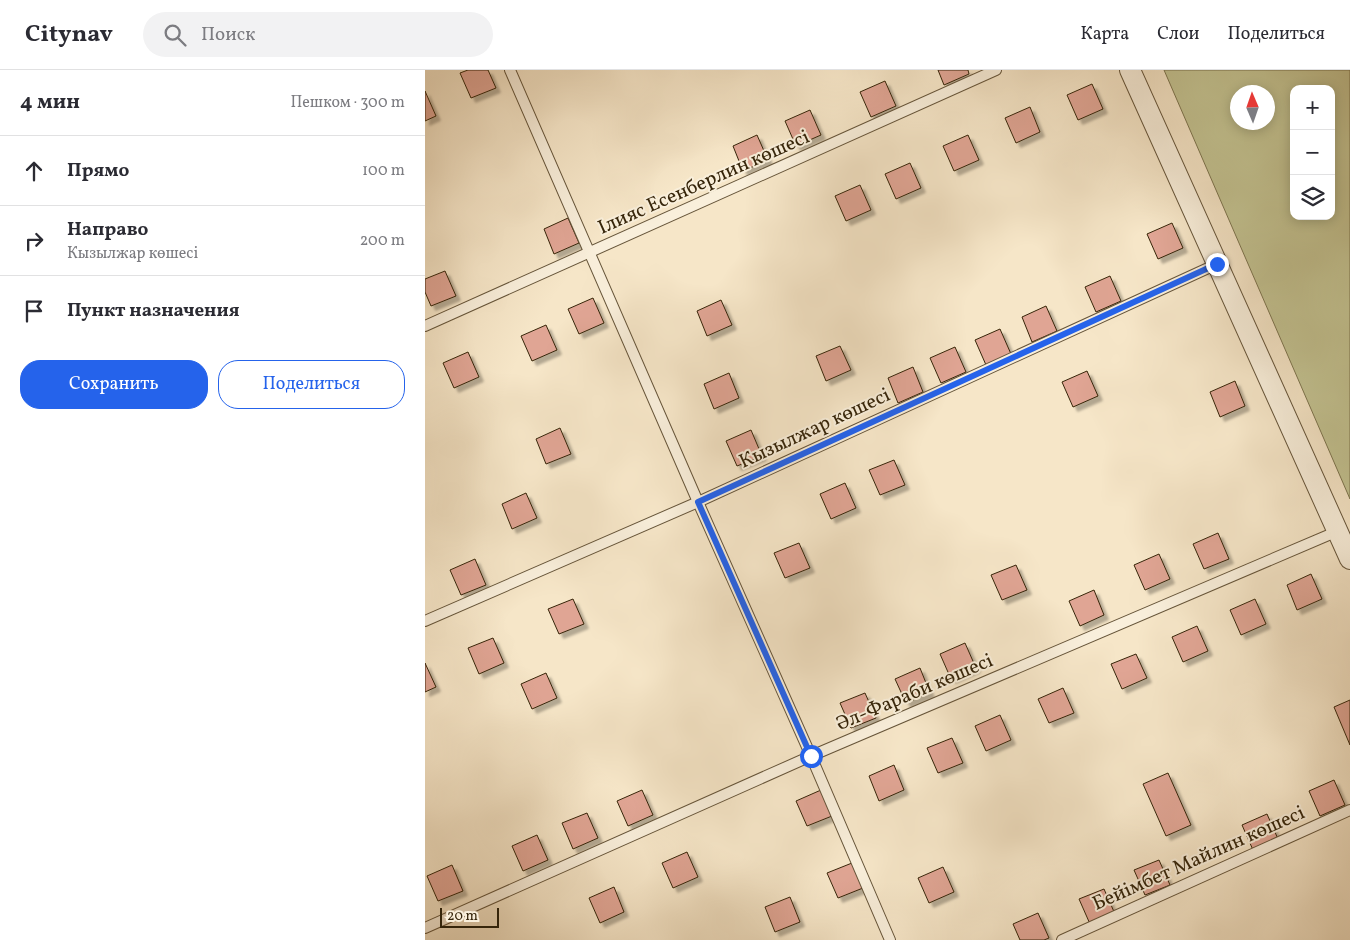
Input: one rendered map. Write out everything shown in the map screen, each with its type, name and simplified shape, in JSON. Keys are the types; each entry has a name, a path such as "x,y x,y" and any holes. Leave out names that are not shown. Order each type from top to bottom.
{"street":[{"path":"1130,70 1350,559"}],"lane":[{"path":"510,70 890,940"},
{"name":"Ілияс Есенберлин көшесі","path":"425,326 996,70"},
{"name":"Кызылжар көшесі","path":"425,621 698,502 1217,264"},
{"name":"Әл-Фараби көшесі","path":"425,928 811,756 1338,531"},
{"name":"Бейімбет Майлин көшесі","path":"1061,940 1350,810"}],"green space":[{"path":"1164,70 1350,70 1350,499"}],"building":[{"path":"468,70 488,70 496,88 471,98 460,73"},
{"path":"938,70 968,70 969,74 944,85"},
{"path":"885,81 896,106 871,117 860,92"},
{"path":"1092,84 1103,109 1078,120 1067,95"},
{"path":"425,91 436,116 425,121"},
{"path":"1030,107 1040,132 1016,143 1005,118"},
{"path":"810,110 821,135 796,146 785,121"},
{"path":"757,135 768,160 743,171 733,146"},
{"path":"968,135 979,160 954,171 943,146"},
{"path":"910,163 921,188 896,199 885,174"},
{"path":"860,185 871,210 846,221 835,196"},
{"path":"568,218 579,243 554,254 544,229"},
{"path":"1172,223 1183,248 1158,259 1147,234"},
{"path":"445,271 456,296 431,306 425,292 425,279"},
{"path":"1110,276 1121,301 1096,312 1085,287"},
{"path":"593,298 604,323 579,334 568,309"},
{"path":"721,300 732,325 707,336 697,311"},
{"path":"1046,306 1057,331 1032,342 1022,317"},
{"path":"546,325 557,350 532,361 521,336"},
{"path":"1000,329 1011,354 986,365 975,340"},
{"path":"840,346 851,370 826,381 816,356"},
{"path":"955,347 966,372 941,383 930,358"},
{"path":"468,352 479,377 454,388 443,363"},
{"path":"913,367 923,392 898,403 888,378"},
{"path":"1087,371 1098,396 1073,407 1062,382"},
{"path":"729,373 739,398 714,409 704,384"},
{"path":"1235,381 1245,406 1220,417 1210,392"},
{"path":"560,428 571,454 546,464 536,439"},
{"path":"751,430 762,456 737,466 726,441"},
{"path":"894,460 905,485 880,495 869,470"},
{"path":"845,483 856,508 831,519 820,494"},
{"path":"526,493 537,518 512,529 502,504"},
{"path":"1218,533 1229,559 1204,569 1193,544"},
{"path":"799,543 810,568 785,578 774,553"},
{"path":"1159,554 1170,579 1145,590 1134,565"},
{"path":"475,559 486,585 461,595 450,570"},
{"path":"1016,565 1027,590 1002,600 991,575"},
{"path":"1311,574 1322,599 1297,610 1287,585"},
{"path":"1094,590 1104,615 1080,626 1069,601"},
{"path":"573,599 584,624 559,634 548,609"},
{"path":"1255,599 1266,624 1241,635 1230,610"},
{"path":"1197,626 1208,651 1183,662 1172,637"},
{"path":"493,638 504,663 479,674 468,648"},
{"path":"965,643 976,668 951,679 940,654"},
{"path":"1136,654 1147,678 1122,689 1111,664"},
{"path":"425,663 436,687 425,692"},
{"path":"920,668 930,693 906,703 895,679"},
{"path":"546,673 557,698 532,709 521,684"},
{"path":"1063,688 1074,713 1049,723 1038,699"},
{"path":"865,693 876,718 851,728 840,703"},
{"path":"1350,700 1350,745 1334,707"},
{"path":"1000,715 1011,740 986,751 975,726"},
{"path":"952,738 963,763 938,773 927,748"},
{"path":"894,765 904,790 879,801 869,776"},
{"path":"1168,773 1191,825 1166,836 1143,784"},
{"path":"1334,780 1345,805 1320,816 1309,791"},
{"path":"642,790 653,815 628,826 617,801"},
{"path":"821,790 832,816 807,826 796,801"},
{"path":"587,813 598,838 573,849 562,823"},
{"path":"1267,814 1278,839 1253,850 1242,825"},
{"path":"537,835 548,860 523,871 512,846"},
{"path":"687,852 698,877 673,888 662,863"},
{"path":"1159,860 1170,885 1145,895 1134,870"},
{"path":"852,863 863,888 838,898 827,873"},
{"path":"452,865 463,891 438,901 427,876"},
{"path":"943,867 954,892 929,903 918,878"},
{"path":"614,887 624,912 600,923 589,898"},
{"path":"1104,889 1115,914 1090,924 1079,899"},
{"path":"790,897 800,922 775,932 765,907"},
{"path":"1038,913 1049,938 1044,940 1020,940 1013,924"}],"route":[{"path":"811,756 698,502 1217,264"}]}
